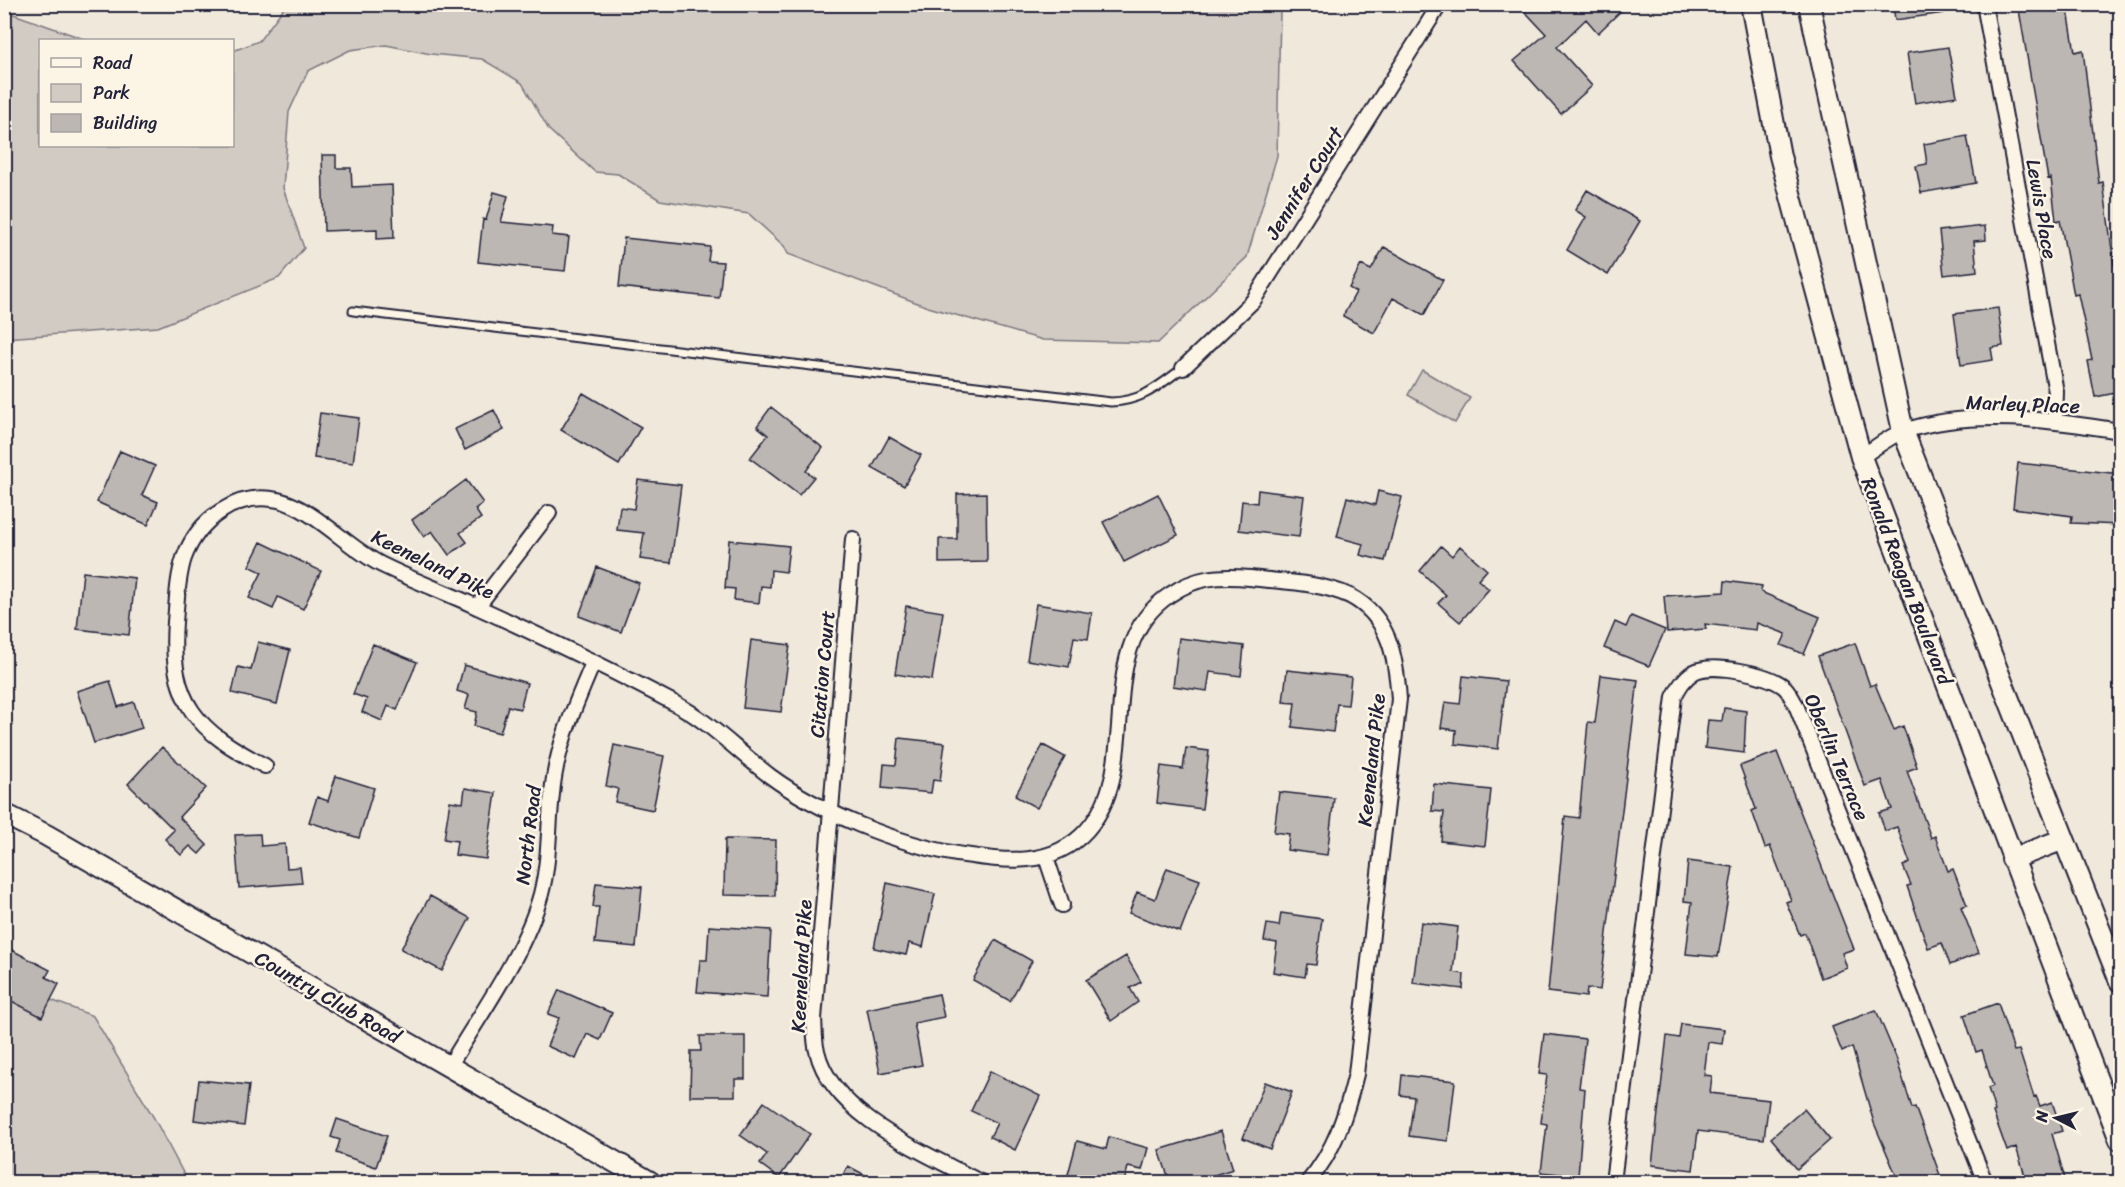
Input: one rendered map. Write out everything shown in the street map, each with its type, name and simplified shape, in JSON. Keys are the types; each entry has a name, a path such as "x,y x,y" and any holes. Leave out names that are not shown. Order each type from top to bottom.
{"main road":[{"name":"Ronald Reagan Boulevard","path":"1751,4 1780,156 1861,457 2012,859 2121,1140"},
{"path":"1809,4 1904,431 2121,981"},
{"name":"Country Club Road","path":"4,814 57,841 650,1182"},
{"path":"2012,859 2064,839"}],"street":[{"name":"Jennifer Court","path":"1183,368 1252,301 1440,4"},
{"name":"Lewis Place","path":"1984,4 2056,392 2055,421"},
{"name":"Marley Place","path":"1861,457 1904,431 1974,418 2055,421 2121,431"},
{"name":"Keeneland Pike","path":"266,766 226,746 208,730 190,707 180,686 173,656 178,584 184,558 197,532 219,510 249,500 277,500 298,508 376,562 477,607 679,705 773,778 831,811 898,839 949,852 996,859 1046,857 1065,849 1085,832 1102,810 1112,780 1125,669 1131,642 1143,617 1163,599 1191,580 1224,575 1309,585 1339,591 1361,602 1385,628 1396,656 1399,699 1356,1074 1344,1121 1324,1164 1308,1182"},
{"path":"477,607 549,513"},
{"name":"Citation Court","path":"831,811 853,539"},
{"name":"North Road","path":"449,1067 518,950 541,894 550,842 552,793 559,754 568,723 593,663"},
{"name":"Oberlin Terrace","path":"1613,1182 1674,697 1682,682 1695,672 1710,668 1764,675 1785,687 1796,705 1985,1182"},
{"name":"Keeneland Pike","path":"831,811 814,1019 816,1051 826,1076 844,1100 866,1119 980,1182"},
{"path":"1046,857 1062,904"}],"lane":[{"path":"353,311 1111,402 1130,401 1146,395 1183,368"}],"green space":[{"path":"286,5 1278,5 1280,11 1277,156 1247,257 1158,343 1043,340 928,307 788,254 784,246 749,214 660,200 618,174 595,172 549,130 522,83 482,59 431,54 386,45 350,50 308,71 289,112 283,188 304,248 279,278 158,327 5,338 5,11 84,39 39,39 39,147 234,147 234,51 259,41"},
{"path":"1422,370 1470,398 1455,423 1408,395"},
{"path":"4,982 93,1016 154,1118 188,1182 5,1182"}],"building":[{"path":"1518,4 1628,4 1598,33 1586,19 1557,47 1592,86 1561,114 1514,61 1546,34"},
{"path":"1893,4 1944,4 1944,13 1895,20"},
{"path":"2018,4 2067,4 2075,52 2083,50 2099,183 2103,182 2114,265 2119,264 2121,273 2121,301 2116,302 2121,326 2121,392 2095,397 2088,361 2092,360 2078,294 2074,295 2060,220 2056,221 2051,178 2048,179"},
{"path":"1948,47 1957,96 1915,103 1907,53"},
{"path":"1967,136 1976,183 1921,193 1916,166 1927,164 1924,144"},
{"path":"322,155 336,155 336,168 351,168 352,187 392,185 394,238 377,239 377,229 324,231"},
{"path":"1587,190 1640,221 1608,275 1567,250 1586,217 1575,210"},
{"path":"494,192 508,196 501,222 553,227 552,235 569,237 565,271 478,262 483,219 486,220"},
{"path":"1985,226 1986,240 1974,241 1977,271 1944,275 1939,231"},
{"path":"624,238 710,247 708,261 723,262 719,298 619,287"},
{"path":"1384,247 1443,280 1424,315 1393,298 1374,333 1343,316 1356,292 1349,288 1361,265 1371,270"},
{"path":"1998,308 2003,346 1991,348 1993,360 1961,365 1954,314"},
{"path":"583,393 641,427 619,465 561,430"},
{"path":"771,407 823,448 806,471 814,477 799,495 750,458 768,435 757,426"},
{"path":"494,410 504,430 465,450 455,429"},
{"path":"320,413 359,418 353,463 314,458"},
{"path":"889,437 921,455 904,486 872,468"},
{"path":"120,451 155,466 142,495 158,502 148,525 97,502"},
{"path":"2018,463 2121,474 2121,525 2071,523 2072,516 2013,508"},
{"path":"466,480 483,503 475,509 481,518 460,533 467,542 449,555 432,531 424,537 412,520"},
{"path":"638,480 681,485 671,563 640,559 644,533 617,530 620,507 634,509"},
{"path":"1258,490 1304,496 1299,537 1239,530 1242,501 1257,503"},
{"path":"1378,491 1402,497 1385,561 1360,555 1363,544 1337,537 1347,497 1375,505"},
{"path":"986,493 987,562 939,563 939,539 957,539 957,494"},
{"path":"1158,494 1178,535 1124,562 1103,522"},
{"path":"729,540 789,546 786,572 771,570 770,587 761,586 759,603 734,600 735,589 725,588"},
{"path":"261,542 321,571 303,609 278,597 273,609 249,598 262,572 249,566"},
{"path":"1441,546 1452,556 1460,546 1487,570 1478,580 1489,589 1460,622 1438,603 1446,595 1420,571"},
{"path":"597,567 639,583 621,632 579,616"},
{"path":"83,572 135,578 129,635 77,629"},
{"path":"1725,581 1762,586 1761,592 1820,617 1804,654 1781,645 1786,634 1757,623 1756,630 1705,624 1706,629 1667,632 1664,596 1724,592"},
{"path":"1036,604 1092,613 1088,639 1074,637 1069,667 1027,660"},
{"path":"906,606 943,612 932,680 895,674"},
{"path":"1631,616 1665,630 1649,666 1604,648 1615,622 1626,627"},
{"path":"1179,638 1244,646 1241,676 1210,672 1207,691 1173,686"},
{"path":"751,640 790,645 781,712 743,708"},
{"path":"258,642 290,650 277,704 232,693 238,667 251,670"},
{"path":"1855,643 1870,686 1875,684 1894,730 1903,726 1917,767 1907,771 1931,838 1935,836 1948,871 1953,869 1967,905 1961,907 1979,953 1950,965 1942,943 1928,948 1907,886 1911,885 1903,866 1910,863 1897,827 1885,831 1879,813 1892,809 1882,780 1865,786 1818,656"},
{"path":"373,644 417,662 397,710 388,706 382,721 362,712 367,699 353,694"},
{"path":"464,665 527,683 520,709 508,706 500,733 474,726 477,712 465,709 469,695 457,691"},
{"path":"1287,670 1351,677 1348,705 1337,704 1333,732 1292,727 1295,703 1283,702"},
{"path":"1601,675 1638,680 1600,990 1587,988 1586,997 1548,992 1565,816 1579,818 1588,722 1595,723"},
{"path":"1463,676 1506,681 1498,749 1455,744 1456,730 1441,728 1445,702 1460,704"},
{"path":"110,681 118,707 134,702 142,728 94,743 77,691"},
{"path":"1724,708 1746,711 1744,753 1705,748 1708,720 1722,721"},
{"path":"899,738 945,743 940,781 933,780 931,793 882,788 884,764 896,765"},
{"path":"614,745 664,756 653,810 615,802 618,789 606,786"},
{"path":"1043,745 1065,757 1037,808 1015,796"},
{"path":"162,747 206,788 179,817 207,845 199,854 190,846 181,855 165,839 174,830 128,784"},
{"path":"1186,748 1209,751 1202,809 1157,803 1161,766 1183,769"},
{"path":"1777,752 1854,949 1842,953 1847,968 1821,978 1805,933 1800,935 1786,902 1791,900 1770,846 1765,848 1752,811 1756,809 1740,766"},
{"path":"336,776 374,788 359,838 309,822 317,797 328,801"},
{"path":"1434,784 1491,790 1485,846 1441,841 1444,812 1432,811"},
{"path":"465,788 496,793 486,859 455,855 457,841 444,839 450,801 463,803"},
{"path":"1279,792 1334,798 1327,855 1287,850 1289,834 1274,832"},
{"path":"260,834 261,846 285,844 287,868 300,867 302,883 239,888 235,835"},
{"path":"725,839 776,840 775,896 724,895"},
{"path":"1688,861 1733,867 1718,957 1686,954 1692,902 1684,901"},
{"path":"1167,868 1200,880 1180,932 1129,913 1137,892 1155,899"},
{"path":"596,883 642,887 636,947 595,943 599,907 593,907"},
{"path":"887,883 935,894 923,947 909,943 906,955 874,948"},
{"path":"430,896 470,918 442,971 401,949"},
{"path":"1281,913 1322,919 1316,965 1307,964 1305,977 1273,972 1277,943 1264,941 1267,924 1279,926"},
{"path":"1421,922 1458,927 1453,972 1464,974 1463,989 1413,983"},
{"path":"709,926 771,930 767,997 697,992 700,960 707,960"},
{"path":"995,940 1032,961 1010,1001 973,980"},
{"path":"4,946 50,970 46,977 59,984 42,1017 4,997"},
{"path":"1126,956 1141,982 1130,988 1138,1002 1111,1021 1086,980"},
{"path":"559,990 612,1013 600,1040 587,1034 576,1059 547,1046 559,1018 548,1014"},
{"path":"939,994 944,1017 914,1023 922,1065 880,1073 867,1009"},
{"path":"1998,1003 2014,1051 2019,1050 2034,1097 2036,1096 2040,1106 2052,1102 2062,1131 2052,1134 2066,1182 2027,1182 2016,1147 2007,1151 1993,1112 1995,1111 1988,1088 1993,1086 1982,1050 1976,1052 1964,1015"},
{"path":"1876,1010 1896,1057 1912,1108 1915,1107 1940,1175 1931,1178 1932,1182 1899,1182 1874,1123 1852,1047 1842,1052 1832,1027"},
{"path":"1681,1024 1724,1029 1722,1044 1708,1042 1704,1075 1712,1076 1710,1093 1769,1100 1764,1139 1698,1131 1693,1170 1652,1165 1667,1036 1679,1038"},
{"path":"1544,1034 1585,1039 1579,1088 1585,1089 1578,1176 1541,1172 1547,1124 1541,1123 1547,1075 1539,1074"},
{"path":"700,1036 745,1036 745,1079 735,1079 735,1096 690,1096 691,1051 701,1051"},
{"path":"990,1071 1040,1096 1015,1150 990,1137 997,1123 971,1111"},
{"path":"1402,1075 1455,1081 1448,1141 1409,1136 1414,1097 1400,1095"},
{"path":"199,1080 249,1085 244,1126 194,1120"},
{"path":"1265,1082 1292,1092 1270,1149 1243,1138"},
{"path":"764,1102 810,1134 779,1178 760,1164 767,1154 740,1135"},
{"path":"1804,1109 1830,1140 1797,1169 1771,1138"},
{"path":"337,1119 387,1136 376,1167 336,1153 340,1140 331,1137"},
{"path":"1221,1131 1233,1169 1205,1178 1207,1182 1170,1182 1159,1150"},
{"path":"1109,1137 1148,1148 1142,1170 1128,1167 1124,1182 1083,1182 1067,1178 1077,1141 1106,1149"},
{"path":"848,1166 878,1182 839,1182"}]}
